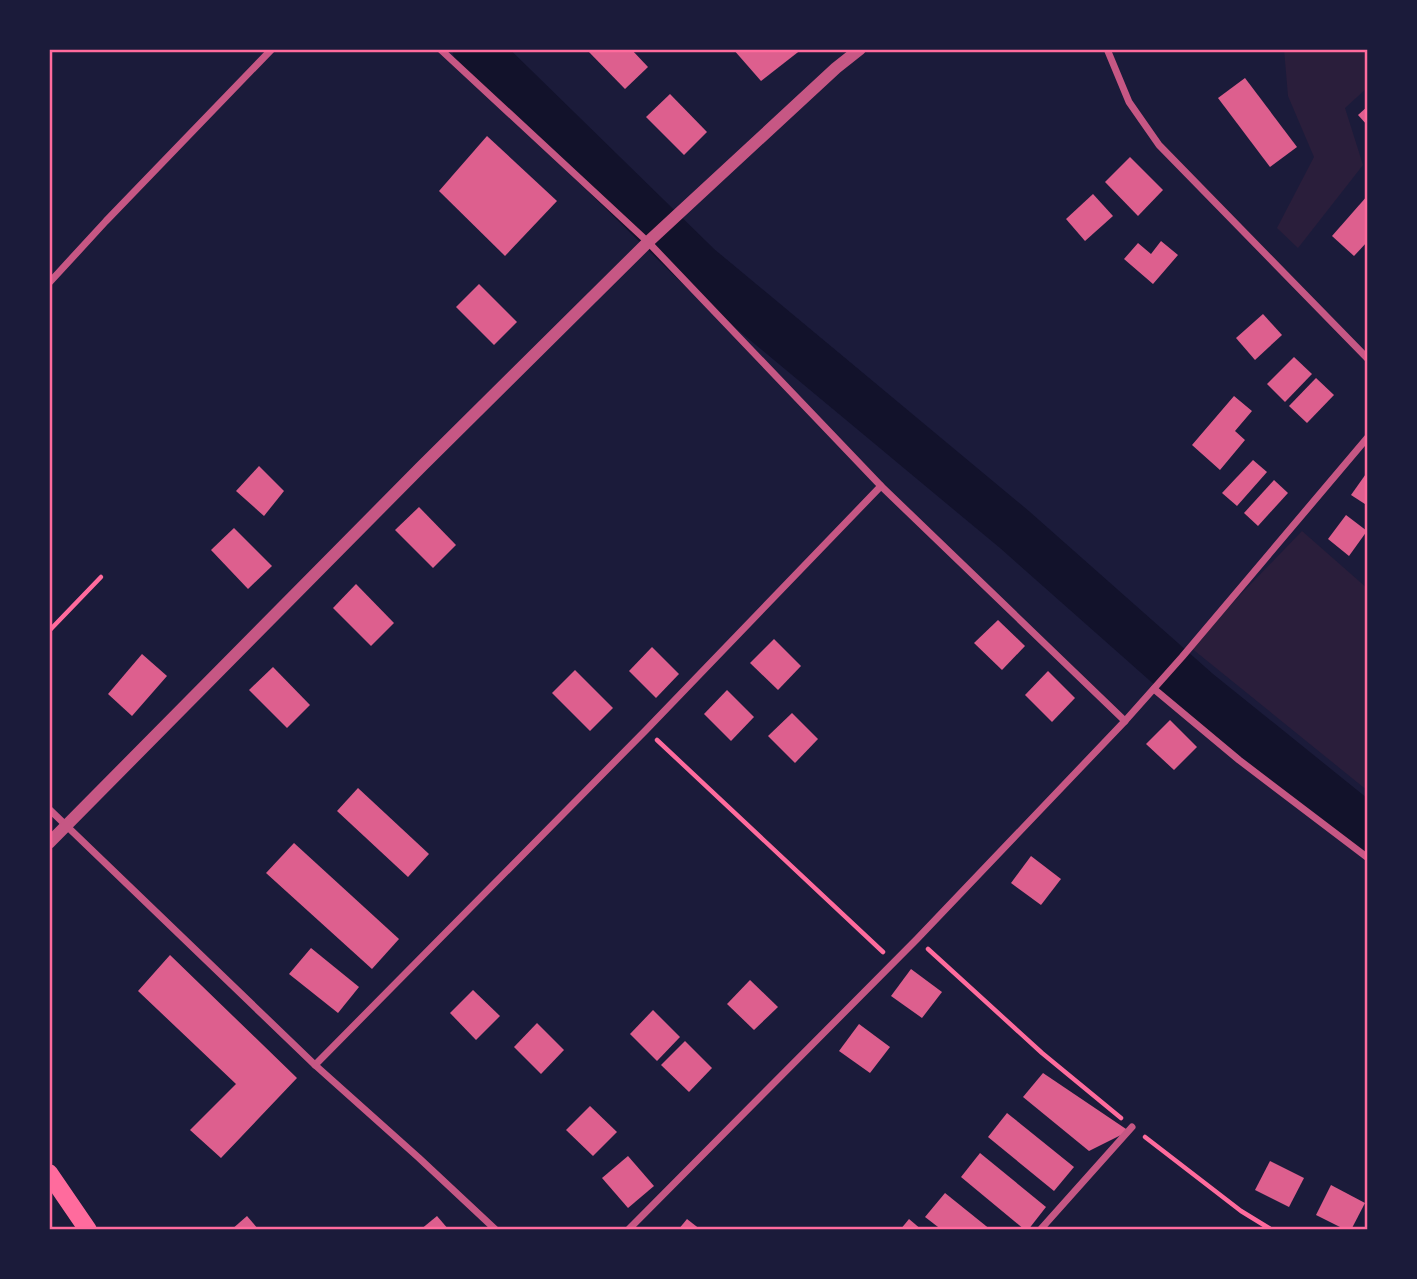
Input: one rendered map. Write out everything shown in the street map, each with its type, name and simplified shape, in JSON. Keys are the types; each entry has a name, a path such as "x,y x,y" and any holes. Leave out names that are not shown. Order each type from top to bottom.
{"main road":[{"path":"49,1173 88,1230"}],"street":[{"path":"49,283 272,49"},
{"path":"440,49 648,242 881,486 1125,721"},
{"path":"49,842 411,476 648,242 836,68 860,49"},
{"path":"1107,49 1129,102 1159,145 1368,359"},
{"path":"628,1230 917,939 1125,721 1368,437"},
{"path":"315,1065 646,730 881,486"},
{"path":"1154,689 1238,760 1368,857"},
{"path":"49,809 315,1065 496,1230"},
{"path":"1040,1230 1132,1127"}],"path":[{"path":"49,631 101,577"},
{"path":"646,730 894,962"},
{"path":"917,939 1042,1053 1132,1127 1241,1211 1272,1230"}],"shaded area":[{"path":"1284,49 1368,49 1368,87 1345,108 1363,165 1298,248 1277,228 1314,157 1288,96"},
{"path":"1302,531 1368,589 1368,791 1190,647"}],"building":[{"path":"631,49 648,67 625,89 588,51"},
{"path":"733,49 802,49 761,81"},
{"path":"1245,78 1297,147 1270,167 1218,98"},
{"path":"670,94 707,132 684,155 646,117"},
{"path":"1368,106 1368,126 1358,115"},
{"path":"487,136 557,201 505,256 439,191"},
{"path":"1130,157 1163,190 1138,216 1105,182"},
{"path":"1093,194 1113,216 1085,241 1066,219"},
{"path":"1368,195 1368,241 1354,256 1332,236"},
{"path":"1161,241 1178,255 1153,284 1124,259 1138,243 1151,254"},
{"path":"479,284 517,322 494,345 456,307"},
{"path":"1263,314 1282,335 1255,360 1236,338"},
{"path":"1294,357 1312,374 1285,402 1267,384"},
{"path":"1316,378 1334,395 1307,423 1289,406"},
{"path":"1234,396 1252,411 1235,431 1245,440 1220,470 1192,445"},
{"path":"1253,460 1267,472 1237,506 1222,493"},
{"path":"259,466 284,491 264,516 236,491"},
{"path":"1368,471 1368,506 1351,495"},
{"path":"1274,480 1288,493 1258,526 1244,513"},
{"path":"419,507 456,545 433,568 395,530"},
{"path":"1346,515 1367,531 1349,556 1328,539"},
{"path":"234,528 272,566 248,589 211,550"},
{"path":"356,584 394,623 371,646 333,608"},
{"path":"998,620 1025,646 1002,670 974,643"},
{"path":"774,639 801,666 778,690 750,663"},
{"path":"652,647 679,674 656,698 629,671"},
{"path":"142,654 167,676 132,716 108,694"},
{"path":"273,667 310,705 287,728 249,690"},
{"path":"575,670 613,708 590,731 552,693"},
{"path":"1048,671 1075,698 1052,722 1025,695"},
{"path":"727,690 754,717 731,741 704,714"},
{"path":"792,713 818,739 795,763 768,736"},
{"path":"1170,720 1197,747 1174,770 1146,744"},
{"path":"358,788 429,854 408,877 337,811"},
{"path":"294,843 399,939 372,969 266,873"},
{"path":"1031,856 1061,879 1041,905 1011,883"},
{"path":"311,948 359,987 338,1013 289,974"},
{"path":"170,955 297,1078 221,1158 190,1130 236,1084 138,991"},
{"path":"911,969 942,992 922,1018 891,996"},
{"path":"750,980 778,1007 754,1030 727,1004"},
{"path":"473,990 500,1016 476,1040 450,1013"},
{"path":"653,1010 680,1037 657,1061 630,1034"},
{"path":"537,1023 564,1050 541,1074 514,1047"},
{"path":"859,1024 890,1047 870,1073 839,1051"},
{"path":"685,1041 712,1068 689,1092 661,1065"},
{"path":"1043,1073 1129,1131 1089,1151 1023,1097"},
{"path":"590,1106 617,1132 593,1156 566,1130"},
{"path":"1007,1113 1074,1167 1054,1191 988,1137"},
{"path":"980,1153 1046,1207 1028,1230 961,1177"},
{"path":"628,1156 654,1186 628,1208 602,1178"},
{"path":"1270,1161 1304,1178 1289,1207 1255,1190"},
{"path":"1331,1185 1365,1203 1351,1230 1316,1215"},
{"path":"945,1193 991,1230 942,1230 925,1217"},
{"path":"247,1216 259,1230 231,1230"},
{"path":"437,1216 449,1230 420,1230"},
{"path":"687,1219 701,1230 678,1230"},
{"path":"909,1219 922,1230 900,1230"}],"waterway":[{"path":"476,49 699,267 1015,530 1198,692 1368,829"}]}
